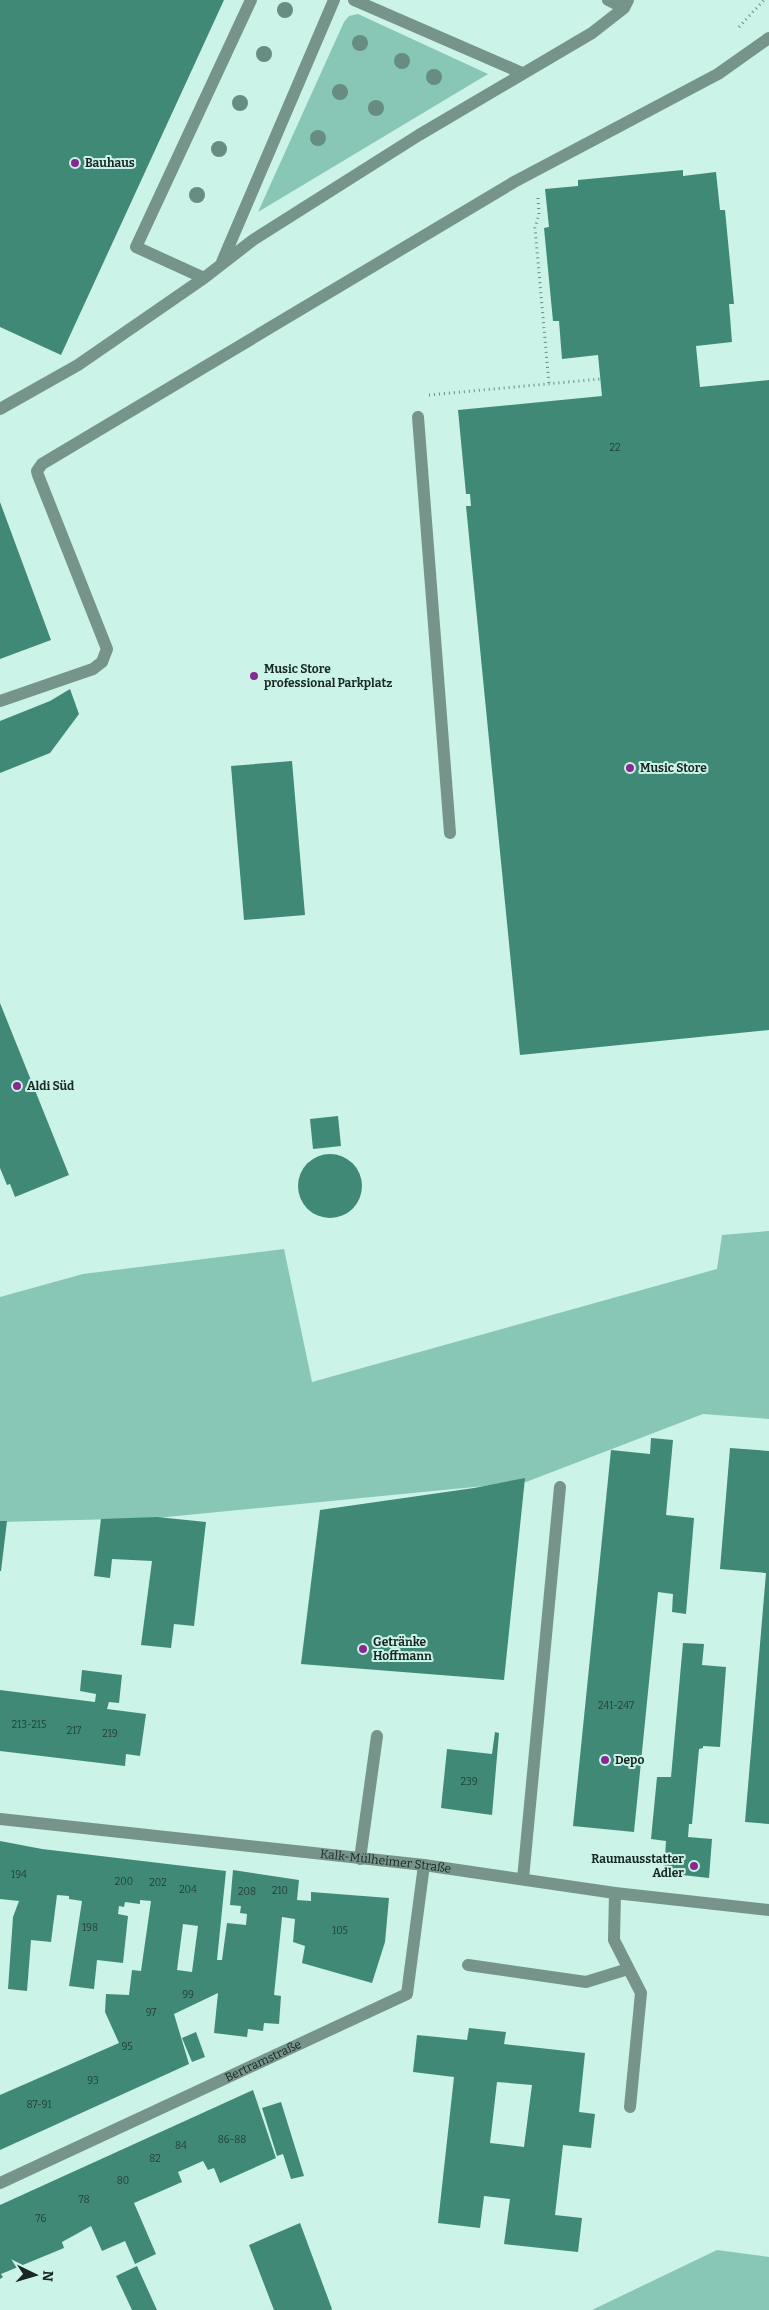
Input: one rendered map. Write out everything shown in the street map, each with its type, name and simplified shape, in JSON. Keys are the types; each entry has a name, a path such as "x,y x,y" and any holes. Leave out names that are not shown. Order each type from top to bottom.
{"street":[{"path":"204,278 136,247 251,0"},
{"path":"221,264 334,0"},
{"path":"354,0 522,73"},
{"path":"608,0 626,4"},
{"path":"0,409 78,365 204,278 252,240 522,73 592,33 626,4"},
{"path":"0,701 93,669 102,662 107,648 38,475 37,471 42,464 506,187 718,74 769,38"},
{"path":"418,417 450,833"},
{"path":"523,1879 560,1487"},
{"path":"360,1859 377,1736"},
{"name":"Kalk-Mülheimer Straße","path":"0,1819 424,1865 616,1893 769,1910"},
{"name":"Bertramstraße","path":"0,2183 407,1994 424,1865"},
{"path":"616,1893 614,1940 641,1993 630,2107"},
{"path":"468,1964 586,1982 628,1969"}],"path":[{"path":"735,32 764,0"},
{"path":"537,191 539,214 535,228 549,384"},
{"path":"426,395 600,379"}],"green space":[{"path":"358,14 488,74 258,212 344,22 349,16"},
{"path":"769,1231 769,1419 703,1414 526,1482 156,1518 0,1522 0,1297 83,1274 284,1249 312,1382 717,1269 722,1235"},
{"path":"717,2250 769,2257 769,2310 592,2310"}],"building":[{"name":"Bauhaus","path":"0,0 224,0 61,355 0,327"},
{"name":"Music Store","path":"683,170 683,176 716,172 720,210 725,210 734,304 729,304 732,342 696,346 700,387 769,380 769,1030 520,1055 466,506 471,506 470,494 466,494 458,410 602,396 598,355 562,359 559,321 553,321 544,228 549,227 545,189 578,186 578,180"},
{"path":"0,502 51,640 0,659"},
{"path":"70,689 79,714 50,753 0,773 0,721 50,701"},
{"path":"292,761 305,915 244,920 231,766"},
{"name":"Aldi Süd","path":"0,1003 69,1175 15,1197 10,1184 7,1185 0,1168"},
{"path":"338,1116 341,1146 313,1149 310,1119"},
{"path":"324,1154 336,1154 353,1163 360,1174 362,1186 360,1198 353,1209 336,1218 324,1218 312,1213 303,1204 298,1192 298,1180 303,1168 312,1159"},
{"path":"651,1438 673,1440 666,1515 694,1518 686,1614 672,1612 673,1594 658,1592 634,1832 573,1826 611,1450 650,1454"},
{"path":"730,1448 769,1451 769,1824 745,1822 766,1573 720,1569"},
{"path":"525,1478 504,1680 301,1664 320,1510 474,1488"},
{"path":"157,1517 206,1522 194,1626 174,1624 171,1648 141,1645 152,1561 112,1559 110,1578 94,1576 101,1519"},
{"path":"0,1521 7,1521 1,1571 0,1571"},
{"path":"683,1643 704,1644 702,1665 726,1667 720,1747 703,1746 703,1748 699,1749 692,1824 689,1824 688,1837 712,1839 709,1878 664,1873 666,1841 651,1839 657,1777 671,1777"},
{"path":"82,1670 122,1675 119,1703 109,1702 107,1709 146,1714 140,1756 126,1754 125,1766 0,1751 0,1690 95,1702 96,1694 80,1691"},
{"path":"495,1732 499,1733 492,1815 441,1808 447,1749 492,1754"},
{"path":"0,1841 42,1849 226,1871 217,1960 222,1960 227,1923 246,1925 247,1914 240,1913 241,1906 230,1905 233,1870 299,1880 297,1900 311,1901 311,1892 389,1898 385,1942 372,1983 302,1963 305,1946 293,1942 295,1919 282,1917 274,1995 281,1996 279,2024 264,2023 263,2031 248,2029 247,2037 214,2033 218,1993 174,2014 189,2064 0,2150 0,2095 119,2043 105,2012 106,1994 129,1995 132,1970 141,1971 151,1901 140,1900 140,1904 125,1902 124,1907 119,1906 118,1914 128,1916 123,1963 97,1960 94,1989 69,1986 82,1901 69,1899 69,1896 57,1895 51,1942 31,1940 27,1991 8,1989 13,1917 19,1901 0,1899","holes":["183,1924 198,1926 192,1972 177,1970"]},
{"path":"469,2028 506,2032 504,2044 585,2053 579,2112 595,2114 591,2148 563,2145 555,2215 582,2218 578,2252 504,2244 510,2199 484,2196 480,2228 438,2223 454,2077 413,2072 417,2035 467,2040","holes":["497,2082 532,2085 524,2147 490,2143"]},
{"path":"196,2032 205,2057 192,2062 182,2038"},
{"path":"253,2090 276,2158 220,2183 214,2168 208,2170 203,2161 178,2172 182,2182 134,2203 156,2254 135,2264 125,2241 102,2251 91,2226 62,2242 64,2248 1,2274 3,2277 0,2279 0,2205"},
{"path":"281,2102 304,2176 291,2179 283,2154 277,2156 262,2108"},
{"path":"300,2223 331,2310 274,2310 249,2245"},
{"path":"137,2266 157,2310 132,2310 116,2276"}],"place":[{"name":"Bauhaus","path":"75,163"},
{"name":"Music Store professional Parkplatz","path":"254,676"},
{"name":"Music Store","path":"630,768"},
{"name":"Aldi Süd","path":"17,1086"},
{"name":"Getränke Hoffmann","path":"363,1649"},
{"name":"Depo","path":"605,1760"},
{"name":"Raumausstatter Adler","path":"694,1866"}]}
